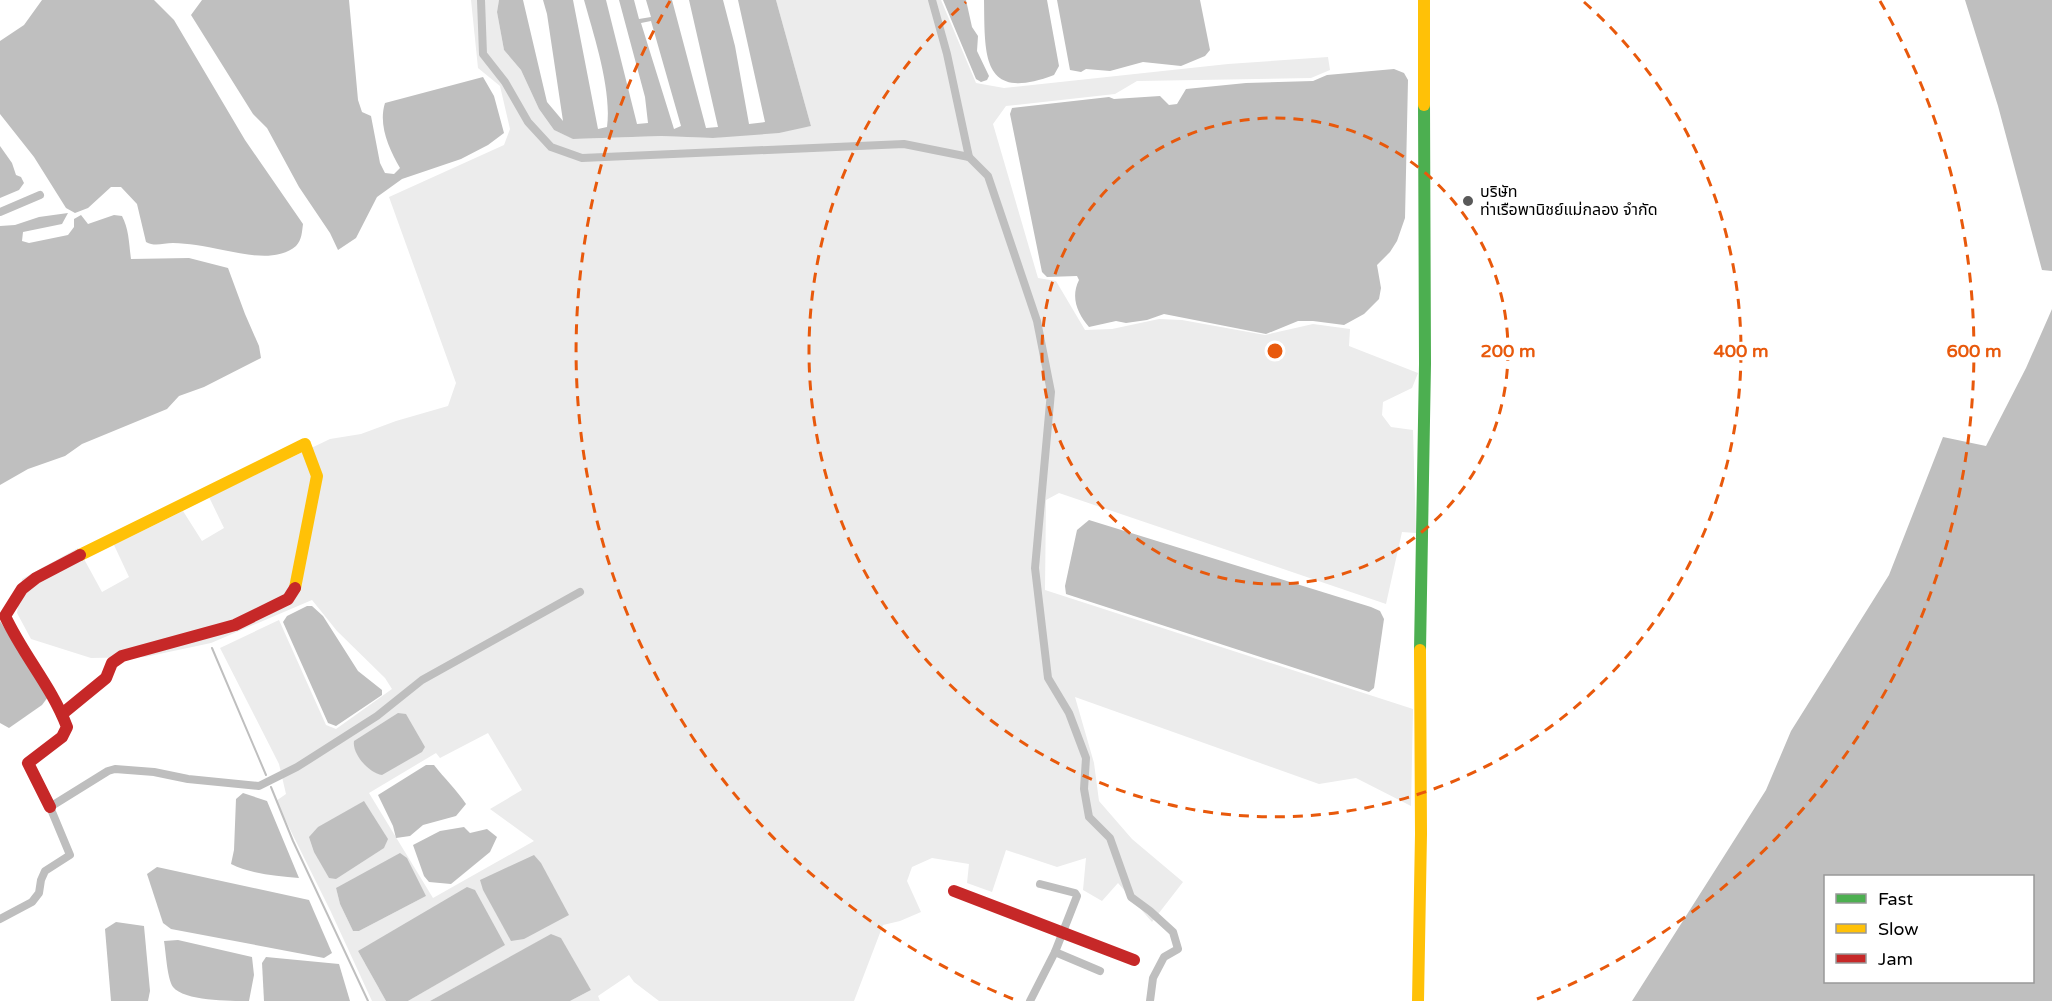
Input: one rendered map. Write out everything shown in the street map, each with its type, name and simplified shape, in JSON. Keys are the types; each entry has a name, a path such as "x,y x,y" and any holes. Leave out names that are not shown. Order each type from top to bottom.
{"street":[{"path":"1418,1001 1421,834 1420,627 1425,364 1424,0"},
{"path":"0,920 32,902 39,893 40,880 45,871 70,855 28,762 67,732 68,727 13,636 5,616 22,589 36,578 107,541 305,444 317,476 295,588 288,599 235,625 123,656 112,663 106,678 62,714"},
{"path":"50,807 108,771 115,769 259,786 297,767 377,716 422,680 580,592"},
{"path":"1030,1001 1064,932 1077,896 1075,893 1040,885"},
{"path":"954,891 1134,960"},
{"path":"1055,952 1100,971"}],"shaded area":[{"path":"42,0 154,0 174,20 245,140 303,224 298,244 286,252 261,256 187,244 156,245 149,243 146,242 137,204 121,187 111,187 88,208 75,213 66,208 34,157 0,114 0,41 24,25"},
{"path":"202,0 349,0 358,100 362,112 371,116 380,163 385,173 394,174 400,168 392,153 384,128 385,103 483,77 494,96 504,133 488,145 461,159 402,179 377,197 356,238 338,250 330,233 299,187 267,128 253,114 191,15"},
{"path":"471,0 499,0 497,12 504,50 521,70 539,109 554,130 574,139 661,136 713,138 811,126 776,0 941,0 976,83 1004,88 1228,64 1328,57 1330,70 1311,78 1137,81 1115,94 1006,106 993,124 1038,278 1056,281 1085,330 1112,329 1159,319 1182,320 1265,335 1313,324 1350,329 1349,346 1418,373 1412,388 1383,402 1382,415 1391,427 1413,430 1416,533 1402,532 1386,604 1059,493 1046,500 1045,590 1413,709 1411,806 1356,778 1319,784 1075,697 1094,763 1099,801 1132,839 1183,882 1152,922 1118,883 1102,901 1083,890 1086,858 1057,867 1006,850 992,892 967,883 969,864 932,858 912,867 907,881 921,912 883,925 854,1001 659,1001 634,982 629,975 598,996 600,1001 570,1001 591,990 552,934 430,1001 408,1001 504,945 358,951 386,1001 372,1001 276,801 286,794 279,764 220,648 279,620 326,725 336,729 392,689 385,678 337,631 312,600 211,643 145,657 91,658 31,639 17,613 22,579 78,548 102,592 129,577 114,545 183,511 202,541 224,528 209,497 330,439 361,434 448,406 456,383 389,197 504,145 510,129 500,86 478,68","holes":["488,733 522,790 490,809 534,841 433,898 369,793 436,753 440,758","336,888 426,896 359,931 353,931 340,904"]},
{"path":"499,0 523,0 547,102 563,121 543,0 573,0 598,129 607,127 607,97 601,63 584,0 606,0 637,124 648,123 645,97 619,0 634,0 639,19 651,17 646,0 672,0 706,128 718,127 689,0 723,0 735,46 749,124 765,122 738,0 776,0 811,126 779,133 713,138 661,136 573,139 554,130 539,109 521,70 504,50 497,12","holes":["651,21 681,126 674,129 641,23"]},
{"path":"943,0 966,0 972,27 978,36 977,51 989,76 987,80 981,82 976,79"},
{"path":"984,0 1047,0 1059,66 1054,75 1030,82 1012,83 1000,78 992,69 987,55"},
{"path":"1057,0 1200,0 1210,50 1205,56 1181,66 1143,62 1110,71 1070,70"},
{"path":"1965,0 2052,0 2052,271 2042,270 1998,106"},
{"path":"1394,69 1404,73 1408,80 1405,218 1397,241 1377,265 1381,288 1379,299 1364,314 1344,325 1298,321 1266,334 1164,314 1147,320 1126,323 1116,321 1089,327 1076,305 1075,293 1079,280 1077,276 1047,277 1042,272 1010,114 1012,108 1109,97 1114,99 1160,96 1169,105 1177,104 1186,89 1246,83 1313,81 1327,75"},
{"path":"0,146 12,163 16,175 21,177 24,183 19,190 0,198"},
{"path":"68,213 62,224 23,232 22,241 29,243 68,235 74,227 74,219 81,215 88,224 114,215 122,216 127,231 131,259 189,258 228,268 259,346 261,358 204,387 179,396 167,409 82,444 65,456 28,469 0,485 0,226 15,225 39,217"},
{"path":"2052,309 2052,1001 1632,1001 1766,790 1791,731 1889,575 1943,437 1986,446 2026,368"},
{"path":"1089,520 1380,611 1384,619 1374,688 1369,692 1066,594 1065,586 1077,530"},
{"path":"307,606 312,606 323,616 358,671 382,690 382,695 336,726 328,723 283,622 287,616"},
{"path":"0,621 48,697 42,705 9,728 0,723"},
{"path":"398,713 406,714 425,747 422,752 382,775 367,767 356,752 354,741"},
{"path":"426,765 434,765 466,804 456,816 423,825 410,836 396,838 393,826 378,795"},
{"path":"243,793 267,801 299,878 255,872 231,864 234,850 236,799"},
{"path":"364,801 388,839 384,848 336,879 329,878 314,852 309,837 318,827"},
{"path":"464,827 470,833 487,829 497,837 490,852 451,884 429,882 424,876 413,845 440,831"},
{"path":"400,853 407,858 426,896 359,931 353,931 340,904 336,888"},
{"path":"534,855 541,863 569,915 524,939 511,941 483,890 480,880"},
{"path":"157,867 309,900 332,953 324,958 171,929 163,923 147,874"},
{"path":"467,887 475,890 505,945 408,1001 386,1001 358,951"},
{"path":"116,922 144,926 150,991 148,1001 111,1001 105,929"},
{"path":"551,934 561,938 591,990 570,1001 430,1001"},
{"path":"178,940 252,957 254,975 249,1001 197,998 179,992 173,987 168,972 164,941"},
{"path":"266,957 339,964 350,1001 264,1001 262,963"}],"waterway":[{"path":"481,0 483,54 505,82 528,122 551,147 582,158 904,144 969,157 988,176 1037,321 1051,392 1035,568 1048,678 1069,713 1086,758 1084,789 1089,817 1110,838 1131,897 1173,932 1178,949 1164,957 1153,978 1150,1001"},
{"path":"932,0 947,54 969,157"},
{"path":"0,212 40,195"},
{"path":"212,648 266,775"},
{"path":"271,787 293,841 368,1001"}],"traffic: fast":[{"path":"1420,650 1425,364 1424,105"}],"traffic: slow":[{"path":"1424,0 1424,105"},
{"path":"80,555 305,444 317,476 295,588"},
{"path":"1418,1001 1421,834 1420,650"}],"traffic: jam":[{"path":"50,807 28,763 62,737 67,727 54,698 5,616 22,589 36,578 80,555"},
{"path":"62,714 106,678 112,663 122,656 235,625 288,599 295,588"},
{"path":"954,891 1134,960"}],"place":[{"name":"บริษัท ท่าเรือพานิชย์แม่กลอง จำกัด","path":"1468,201"}]}
